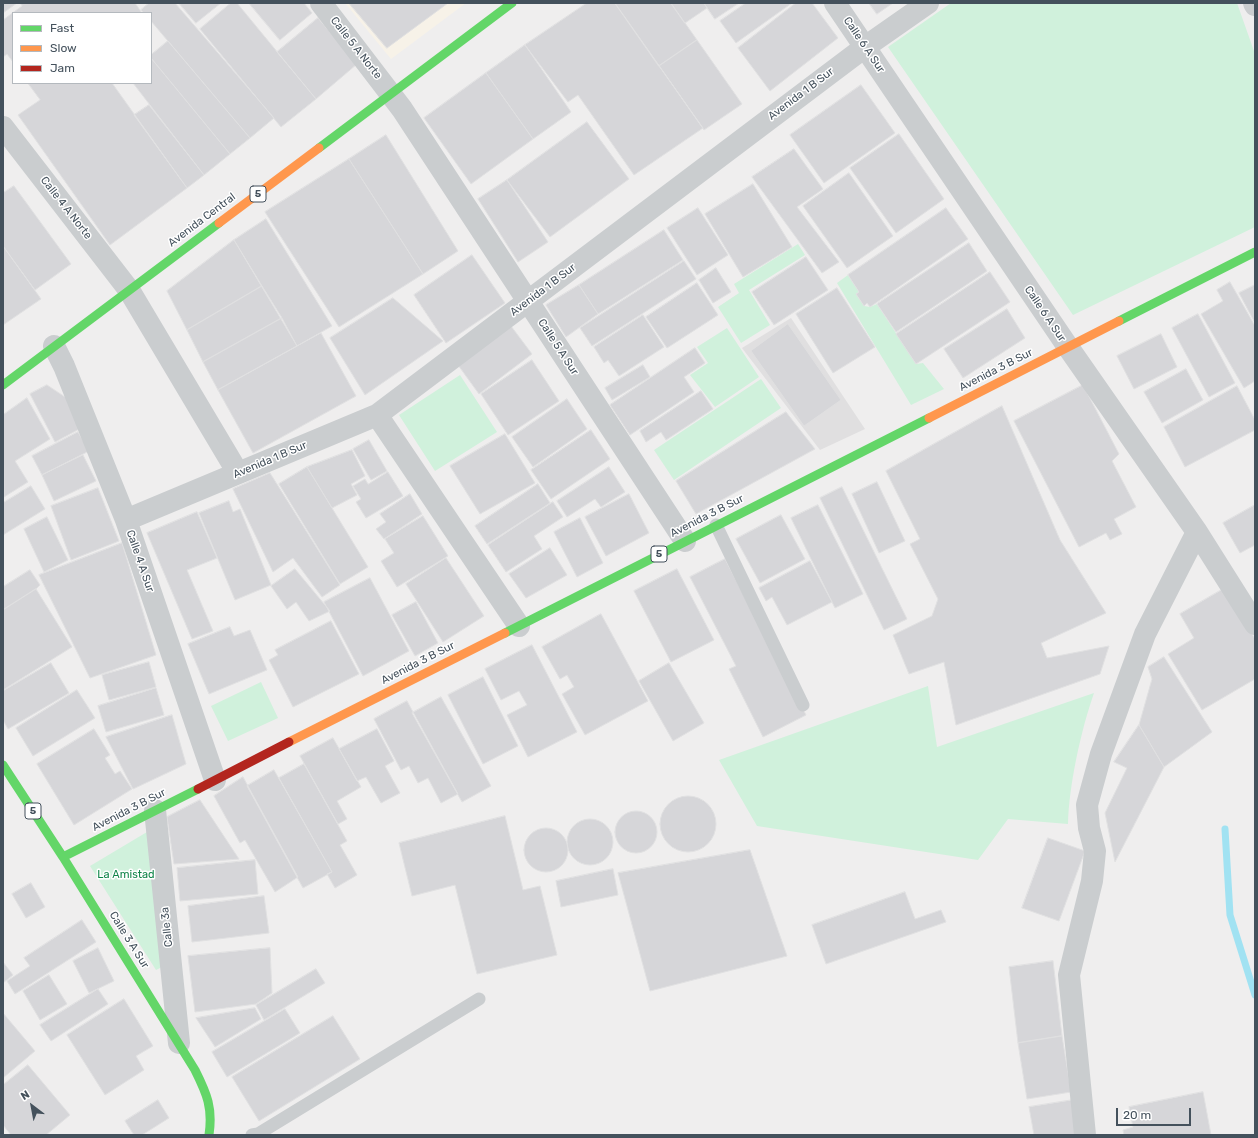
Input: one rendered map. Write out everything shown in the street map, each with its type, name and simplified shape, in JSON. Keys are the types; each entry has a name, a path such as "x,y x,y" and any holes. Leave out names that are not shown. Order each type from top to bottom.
{"main road":[{"name":"Avenida Central","path":"3,384 512,3"},
{"name":"Avenida 3 B Sur","path":"63,857 1255,252"},
{"name":"Calle 3 A Sur","path":"3,765 63,857 179,1043 211,1101 212,1119 209,1135"}],"street":[{"name":"Calle 5 A Norte","path":"321,3 391,93"},
{"name":"Calle 6 A Sur","path":"835,3 1068,347 1197,532 1255,624"},
{"name":"Avenida 1 B Sur","path":"126,520 377,415 865,47 928,3"},
{"name":"Calle 5 A Sur","path":"391,93 685,541"},
{"name":"Calle 4 A Norte","path":"3,127 129,290"},
{"path":"129,290 238,473"},
{"name":"Calle 4 A Sur","path":"54,346 64,366 126,520 215,780"},
{"path":"377,415 519,626"},
{"path":"1085,1135 1069,975 1092,881 1095,851 1089,828 1087,805 1101,754 1145,634 1197,532"},
{"name":"Calle 3a","path":"155,810 179,1043"}],"lane":[{"path":"716,525 804,706"},
{"path":"252,1135 258,1134 479,999"}],"shaded area":[{"path":"345,3 466,3 391,59"},
{"path":"791,318 865,429 820,450 742,348"}],"green space":[{"path":"951,3 1237,3 1255,54 1255,227 1073,315 888,47"},
{"path":"798,244 805,255 749,290 770,325 741,343 718,307 739,293 734,284"},
{"path":"848,275 859,292 856,294 864,306 870,307 877,304 916,364 923,363 944,389 911,405 837,283"},
{"path":"727,328 759,377 715,407 690,375 708,363 697,347"},
{"path":"460,375 497,432 435,471 399,415"},
{"path":"761,379 781,408 674,480 654,450"},
{"path":"261,682 278,718 228,741 211,706"},
{"path":"928,686 937,747 1094,693 1076,758 1068,824 1008,819 978,860 757,826 719,760"},
{"name":"La Amistad","path":"147,832 162,967 156,970 90,866"}],"building":[{"path":"3,3 17,3 3,13"},
{"path":"20,3 135,3 141,12 14,12 22,6"},
{"path":"149,3 175,3 274,118 250,138 152,22 152,12 143,12 141,10"},
{"path":"179,3 221,3 196,23"},
{"path":"231,3 237,3 316,99 281,127 200,29"},
{"path":"249,3 304,3 312,13 280,40"},
{"path":"349,3 448,3 387,48"},
{"path":"587,3 615,3 703,128 634,175 578,95 568,102 525,45"},
{"path":"615,3 671,3 697,40 659,66"},
{"path":"671,3 704,3 707,8 685,23"},
{"path":"704,3 739,3 715,19"},
{"path":"746,3 792,3 736,43 720,21"},
{"path":"796,3 812,3 838,38 770,91 738,48"},
{"path":"869,3 893,3 877,14"},
{"path":"12,13 12,61 7,54 3,57 3,20"},
{"path":"318,18 357,64 316,99 277,52"},
{"path":"697,40 742,104 704,130 659,66"},
{"path":"168,41 250,138 230,154 152,59 152,54"},
{"path":"525,45 571,112 533,139 486,73"},
{"path":"152,59 230,154 204,175 134,84 152,84"},
{"path":"486,73 533,139 471,184 424,118"},
{"path":"29,84 113,84 187,188 110,245 18,115 40,100"},
{"path":"861,85 895,133 824,183 790,135"},
{"path":"149,105 204,175 187,188 134,115"},
{"path":"587,122 629,179 550,237 507,180"},
{"path":"899,134 944,199 896,233 850,168"},
{"path":"386,135 458,251 423,274 349,159"},
{"path":"794,149 823,189 797,207 839,262 822,273 752,177"},
{"path":"349,159 423,274 339,327 265,212"},
{"path":"849,173 893,236 847,268 803,206"},
{"path":"507,180 548,242 518,262 478,199"},
{"path":"753,184 792,247 743,277 705,214"},
{"path":"14,186 71,264 35,290 3,246 3,193"},
{"path":"698,208 728,255 697,275 667,228"},
{"path":"946,208 968,239 870,307 867,303 864,306 856,294 859,292 848,275"},
{"path":"266,219 332,326 297,346 234,240"},
{"path":"664,230 683,260 598,314 579,285"},
{"path":"234,240 262,286 187,330 167,291"},
{"path":"969,243 987,271 896,332 877,304"},
{"path":"3,246 41,299 3,325"},
{"path":"472,255 505,303 446,343 414,295"},
{"path":"806,257 828,290 774,325 752,292"},
{"path":"684,261 696,279 592,346 580,328"},
{"path":"716,268 731,292 713,303 699,280"},
{"path":"990,272 1010,302 916,364 896,334"},
{"path":"1230,282 1255,326 1255,381 1244,388 1201,314 1223,301 1217,290"},
{"path":"697,283 718,315 667,348 646,317"},
{"path":"579,285 598,314 566,337 546,305"},
{"path":"1255,285 1255,323 1239,293"},
{"path":"262,286 282,318 203,362 187,330"},
{"path":"837,288 875,347 833,373 796,314"},
{"path":"393,298 443,341 365,395 330,338"},
{"path":"1007,309 1025,338 963,378 944,349"},
{"path":"1198,314 1235,383 1209,397 1172,328"},
{"path":"643,315 664,347 619,376 608,360 604,363 594,347"},
{"path":"282,318 297,346 218,390 203,362"},
{"path":"788,324 841,400 804,426 751,351"},
{"path":"511,326 532,354 479,394 458,365"},
{"path":"321,333 356,396 253,453 218,390"},
{"path":"1161,334 1177,367 1134,389 1117,356"},
{"path":"695,348 705,363 684,377 694,392 630,435 610,405"},
{"path":"532,360 559,401 508,435 481,394"},
{"path":"643,365 650,377 612,400 605,388"},
{"path":"1186,369 1203,400 1162,423 1144,392"},
{"path":"47,385 74,403 85,426 55,442 30,394"},
{"path":"1083,385 1119,454 1112,461 1136,507 1114,519 1122,534 1110,540 1106,533 1079,547 1014,421"},
{"path":"1237,386 1255,420 1255,430 1185,467 1164,427"},
{"path":"701,391 713,409 666,440 661,432 646,442 640,431"},
{"path":"27,398 50,439 15,461 28,482 4,497 3,415"},
{"path":"567,399 587,429 533,467 512,437"},
{"path":"1002,406 1060,540 1106,613 1041,643 1047,658 1109,646 1100,674 956,725 944,662 909,674 893,635 932,616 938,599 910,544 920,539 886,471"},
{"path":"786,412 815,449 696,514 676,481"},
{"path":"591,430 610,459 551,499 531,470"},
{"path":"78,432 89,451 42,475 32,456"},
{"path":"505,434 535,483 480,514 450,466"},
{"path":"369,440 387,471 371,480 353,449"},
{"path":"352,450 365,476 351,484 357,495 332,508 307,467"},
{"path":"83,455 96,481 54,501 42,475"},
{"path":"307,467 368,567 340,584 279,484"},
{"path":"609,467 625,492 601,507 595,499 567,517 557,501"},
{"path":"388,472 403,496 366,518 356,502 361,499 353,486 365,479 368,484"},
{"path":"270,473 340,585 322,597 293,558 273,572 233,489"},
{"path":"877,482 905,541 879,553 852,494"},
{"path":"538,484 550,503 487,544 475,526"},
{"path":"31,486 45,509 3,535 3,503"},
{"path":"842,487 907,619 884,630 820,498"},
{"path":"98,488 119,541 71,560 51,506"},
{"path":"410,494 422,514 384,539 376,529 386,522 380,514"},
{"path":"629,494 649,533 606,556 585,517"},
{"path":"229,501 233,512 240,509 271,585 235,600 199,513"},
{"path":"553,502 563,517 534,536 542,549 506,572 488,545"},
{"path":"818,505 863,594 835,608 791,518"},
{"path":"1255,505 1255,545 1240,553 1223,523"},
{"path":"197,512 217,558 187,570 213,631 192,639 147,533"},
{"path":"781,515 805,559 760,583 736,539"},
{"path":"423,516 448,556 397,587 381,561 394,553 385,539"},
{"path":"47,517 68,560 44,572 24,529"},
{"path":"580,518 603,563 577,577 554,532"},
{"path":"122,543 156,655 90,678 39,575"},
{"path":"550,548 567,575 526,598 509,574"},
{"path":"446,558 484,616 443,642 406,584"},
{"path":"725,559 806,715 763,737 729,669 736,666 690,577"},
{"path":"810,561 832,602 787,625 772,597 766,601 759,588"},
{"path":"295,569 330,611 309,621 296,602 287,609 271,586"},
{"path":"677,569 714,640 671,662 634,591"},
{"path":"30,570 40,585 3,610 3,587"},
{"path":"370,578 409,651 363,676 324,602"},
{"path":"1225,588 1255,639 1255,679 1202,710 1168,654 1194,638 1180,614"},
{"path":"36,589 72,647 3,690 3,610"},
{"path":"416,602 438,643 415,656 392,615"},
{"path":"601,614 648,701 585,735 562,694 574,687 567,675 560,679 542,647"},
{"path":"331,621 359,674 293,707 269,660 278,655 275,650"},
{"path":"230,627 234,636 250,630 267,670 209,694 188,644"},
{"path":"532,645 577,732 528,757 507,715 527,705 519,691 501,700 485,669"},
{"path":"1164,657 1212,732 1164,767 1139,725 1152,679 1148,667"},
{"path":"149,662 156,687 109,700 102,675"},
{"path":"51,663 69,693 8,729 3,720 3,691"},
{"path":"669,663 704,723 673,741 639,681"},
{"path":"483,677 518,746 483,764 448,695"},
{"path":"156,688 164,715 106,732 98,706"},
{"path":"77,690 95,718 33,756 16,728"},
{"path":"441,697 491,786 462,802 412,713"},
{"path":"407,701 458,794 441,803 428,778 418,783 409,766 401,770 374,719"},
{"path":"172,715 186,764 133,789 106,737"},
{"path":"1139,725 1164,767 1115,862 1105,813 1127,768 1114,762"},
{"path":"94,729 110,755 105,758 115,774 120,771 132,789 74,825 37,764"},
{"path":"377,729 394,761 385,766 400,793 381,803 366,777 357,781 339,749"},
{"path":"333,738 361,787 337,801 347,819 338,824 300,756"},
{"path":"304,764 347,841 340,845 357,875 335,888 327,874 332,872 279,778"},
{"path":"274,770 332,872 303,888 247,786"},
{"path":"243,777 298,877 275,892 245,840 240,843 214,796"},
{"path":"682,796 694,796 704,800 712,808 716,818 716,830 712,840 704,848 694,852 682,852 672,848 664,840 660,830 660,818 664,808 672,800"},
{"path":"200,800 239,859 174,864 167,817"},
{"path":"632,811 640,811 648,814 654,820 657,832 654,844 648,850 640,853 632,853 624,850 618,844 615,836 615,828 618,820 624,814"},
{"path":"505,816 523,890 540,886 557,955 477,974 455,885 412,896 399,843"},
{"path":"586,819 594,819 603,823 609,829 613,842 609,855 603,861 594,865 586,865 577,861 571,855 567,846 567,838 571,829 577,823"},
{"path":"542,828 550,828 562,834 568,846 568,854 562,866 550,872 542,872 530,866 524,854 524,846 530,834"},
{"path":"1048,838 1085,851 1059,921 1022,908"},
{"path":"750,850 787,956 650,991 618,873"},
{"path":"255,860 258,894 180,901 177,868"},
{"path":"613,869 618,895 561,907 556,881"},
{"path":"31,883 45,907 26,918 12,894"},
{"path":"905,892 915,919 941,910 946,922 826,964 812,925"},
{"path":"264,896 269,933 192,942 188,906"},
{"path":"82,920 96,942 15,994 7,981 30,966 24,958"},
{"path":"98,948 114,981 89,993 73,961"},
{"path":"270,948 272,993 256,1004 195,1012 188,956"},
{"path":"1053,961 1062,1036 1018,1043 1009,967"},
{"path":"3,962 13,975 3,983"},
{"path":"316,969 325,983 264,1020 256,1005"},
{"path":"49,975 67,1004 40,1020 23,991"},
{"path":"98,989 108,1004 51,1041 40,1025"},
{"path":"124,999 153,1046 136,1056 144,1070 105,1095 67,1035"},
{"path":"255,1008 261,1019 215,1047 196,1018"},
{"path":"285,1009 300,1033 227,1077 212,1052"},
{"path":"3,1013 35,1051 3,1078"},
{"path":"333,1016 360,1059 259,1121 232,1077"},
{"path":"1062,1036 1071,1092 1027,1099 1018,1043"},
{"path":"28,1065 70,1115 46,1135 11,1135 3,1125 3,1085"},
{"path":"1203,1092 1211,1135 1124,1135 1123,1130 1133,1127 1129,1107"},
{"path":"158,1100 169,1118 142,1135 134,1135 125,1121"},
{"path":"1073,1100 1078,1135 1034,1135 1029,1107"}],"waterway":[{"path":"1225,829 1230,915 1255,995"}],"traffic: fast":[{"path":"319,148 512,3"},
{"path":"3,385 219,223"},
{"path":"1119,321 1255,252"},
{"path":"505,633 929,418"},
{"path":"3,765 63,857 198,789"},
{"path":"63,857 195,1070 208,1101 210,1117 209,1135"}],"traffic: slow":[{"path":"219,223 319,148"},
{"path":"929,418 1119,321"},
{"path":"289,742 505,633"}],"traffic: jam":[{"path":"198,789 289,742"}]}
